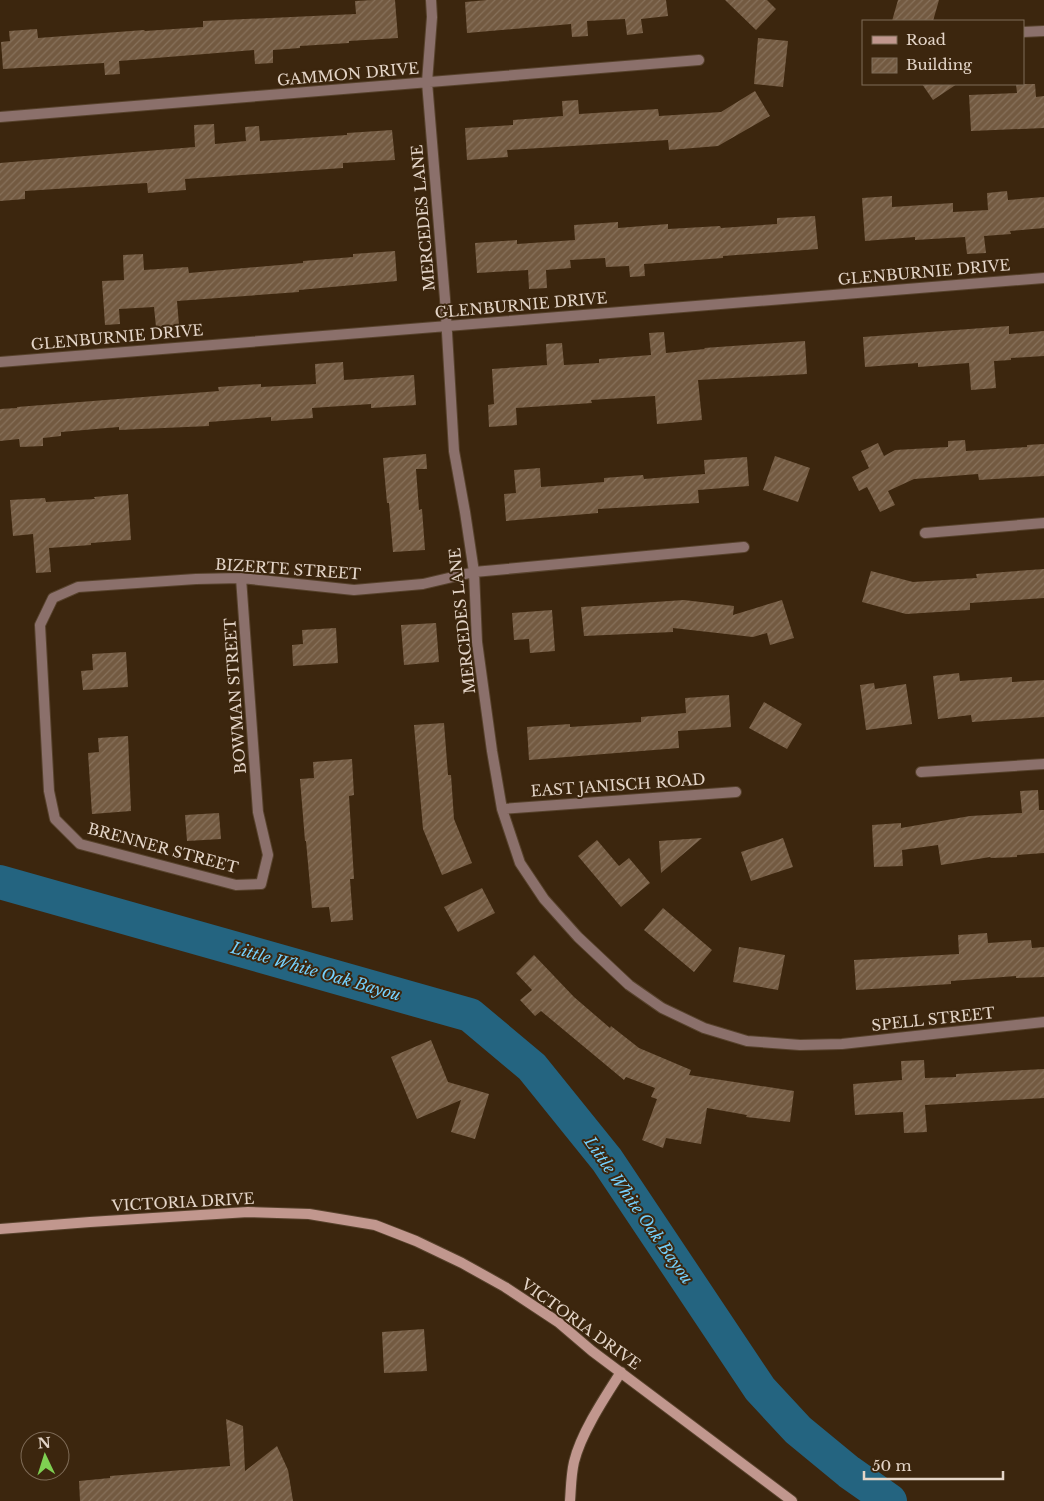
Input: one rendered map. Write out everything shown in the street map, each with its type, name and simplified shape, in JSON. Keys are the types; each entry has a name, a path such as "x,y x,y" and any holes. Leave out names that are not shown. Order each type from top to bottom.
{"street":[{"name":"MERCEDES LANE","path":"431,0 432,17 427,82 454,452 474,572 477,642 502,809 520,863 544,899 578,937 629,985 662,1008 704,1028 747,1041 808,1045 825,1044"},
{"path":"1024,32 1044,31"},
{"name":"GAMMON DRIVE","path":"0,118 699,60"},
{"name":"GLENBURNIE DRIVE","path":"0,362 1044,278"},
{"path":"925,533 1044,523"},
{"name":"BIZERTE STREET","path":"42,668 40,625 53,598 78,587 241,578 354,590 423,584 474,572 744,547"},
{"name":"BOWMAN STREET","path":"241,578 258,812"},
{"name":"BRENNER STREET","path":"42,668 49,791 55,819 80,844 236,885 260,884 268,855 258,812"},
{"path":"921,772 1044,764"},
{"name":"EAST JANISCH ROAD","path":"502,809 736,792"},
{"name":"SPELL STREET","path":"825,1044 1044,1022"},
{"name":"VICTORIA DRIVE","path":"0,1229 248,1212 309,1214 374,1225 416,1240 505,1287 558,1322 792,1501"},
{"path":"570,1501 574,1461 599,1407 621,1372"}],"building":[{"path":"395,0 398,38 349,41 349,43 300,46 300,48 273,50 273,63 255,64 254,50 119,61 120,74 105,75 104,63 3,69 1,42 10,41 9,31 37,29 38,38 203,27 203,21 356,14 355,1"},
{"path":"487,0 666,0 668,16 641,19 643,33 627,35 625,19 587,21 588,36 572,37 571,24 467,33 465,2"},
{"path":"725,0 767,0 776,9 756,30"},
{"path":"898,0 939,0 933,20 892,20"},
{"path":"758,38 788,41 783,87 754,84"},
{"path":"1035,84 1036,97 1044,96 1044,128 971,131 969,95 1017,93 1016,85"},
{"path":"923,85 956,85 933,100"},
{"path":"755,91 770,116 718,146 669,150 668,140 507,150 508,157 467,160 465,128 513,125 513,120 563,116 562,101 578,100 579,114 658,109 659,116 721,112"},
{"path":"214,124 215,144 246,141 245,127 259,126 260,141 392,130 395,160 343,163 343,168 185,179 186,190 148,193 147,183 25,191 25,199 0,201 0,163 195,147 194,125"},
{"path":"1007,191 1008,200 1044,197 1044,228 1010,231 1011,234 984,236 986,253 967,254 965,237 915,240 915,237 865,241 862,198 892,196 892,207 953,203 953,212 988,210 987,193"},
{"path":"815,216 818,249 644,264 645,276 630,277 629,266 606,267 605,258 570,260 571,268 546,270 547,288 529,289 528,270 477,273 475,243 517,240 517,244 575,240 574,225 618,222 618,228 668,224 668,229 720,226 721,228 777,224 777,218"},
{"path":"395,251 397,281 299,290 299,292 177,301 179,325 156,327 154,307 119,309 120,324 105,325 102,281 124,280 123,255 143,254 144,270 188,267 189,273 303,263 303,261 353,257 353,254"},
{"path":"1009,326 1009,334 1044,331 1044,356 994,361 996,388 971,390 969,363 918,367 918,363 865,367 863,337"},
{"path":"664,332 666,353 704,348 805,341 807,374 698,380 702,420 657,424 655,396 591,400 592,403 516,408 517,425 489,427 488,405 494,404 492,369 547,365 546,344 562,343 564,365 599,363 599,359 651,355 649,333"},
{"path":"343,362 344,380 414,375 416,405 371,408 371,404 312,408 313,418 271,421 271,417 209,422 209,426 119,430 119,427 61,432 61,436 43,438 43,446 20,447 19,439 0,441 0,409 219,391 218,387 261,384 261,387 316,384 315,364"},
{"path":"965,440 966,451 1044,444 1044,476 979,480 978,474 914,479 888,491 895,505 880,512 867,487 859,491 852,477 869,468 861,451 878,443 884,456 895,450 948,447 948,441"},
{"path":"426,454 427,469 416,469 419,510 422,509 425,550 393,552 383,458"},
{"path":"775,456 810,468 798,502 763,490"},
{"path":"747,457 749,486 698,490 699,503 598,509 598,513 506,521 504,494 516,493 514,470 540,468 541,487 604,482 604,478 643,475 644,479 705,474 704,460"},
{"path":"128,494 131,540 49,548 51,572 36,573 33,534 13,536 10,500 45,498 46,502 95,499 94,497"},
{"path":"1044,569 1044,598 970,603 970,610 906,614 862,602 871,571 913,582 977,578 976,574"},
{"path":"684,600 734,606 733,615 782,600 794,638 770,645 767,633 753,637 673,628 673,632 584,636 581,607"},
{"path":"552,610 555,651 530,653 529,639 514,640 512,613"},
{"path":"436,623 439,662 404,665 401,625"},
{"path":"336,628 338,663 293,666 292,645 303,644 302,630"},
{"path":"126,652 128,687 83,690 81,671 93,670 92,654"},
{"path":"959,673 960,681 1012,677 1012,682 1044,680 1044,717 972,722 971,715 938,719 933,676"},
{"path":"874,683 875,689 906,684 912,724 866,730 860,685"},
{"path":"729,695 731,727 678,731 679,748 529,760 527,727 570,724 570,727 641,722 641,717 686,713 685,698"},
{"path":"764,702 802,724 787,749 749,728"},
{"path":"444,723 448,775 451,775 454,819 472,863 442,875 423,829 414,725"},
{"path":"128,736 131,811 92,814 88,753 99,752 98,738"},
{"path":"352,759 354,795 349,796 354,879 350,879 353,920 331,922 329,907 312,908 300,779 314,778 313,762"},
{"path":"1038,790 1039,810 1044,810 1044,853 1017,855 1017,857 990,857 941,865 938,845 902,850 903,866 874,867 872,825 901,823 901,828 970,816 1022,813 1020,791"},
{"path":"219,813 221,839 187,841 185,815"},
{"path":"702,838 661,873 659,841"},
{"path":"783,838 793,867 751,881 741,852"},
{"path":"597,840 619,866 629,858 650,883 621,907 578,856"},
{"path":"482,888 495,913 458,932 444,907"},
{"path":"663,908 712,950 694,972 644,930"},
{"path":"987,933 988,943 1031,940 1032,948 1044,947 1044,977 1016,978 1016,976 951,981 951,984 856,990 854,960 959,954 958,935"},
{"path":"739,947 785,955 778,990 733,982"},
{"path":"534,955 574,997 610,1028 611,1026 639,1048 691,1070 689,1075 794,1091 790,1122 746,1117 747,1115 707,1108 701,1144 666,1138 663,1148 642,1140 657,1099 651,1097 655,1088 626,1077 624,1080 541,1011 535,1016 520,1000 532,990 516,973"},
{"path":"431,1040 448,1082 489,1094 475,1139 451,1132 461,1100 417,1119 391,1057"},
{"path":"924,1060 925,1078 956,1077 956,1074 1044,1069 1044,1098 925,1105 927,1132 904,1133 903,1112 855,1115 853,1084 902,1080 901,1061"},
{"path":"424,1329 427,1371 384,1373 382,1332"},
{"path":"226,1419 243,1426 245,1471 277,1446 288,1470 293,1501 80,1501 79,1481 110,1478 110,1476 230,1466"}],"waterway":[{"name":"Little White Oak Bayou","path":"0,882 470,1015 532,1067 607,1160 760,1389 798,1430 849,1472 890,1501"}]}
